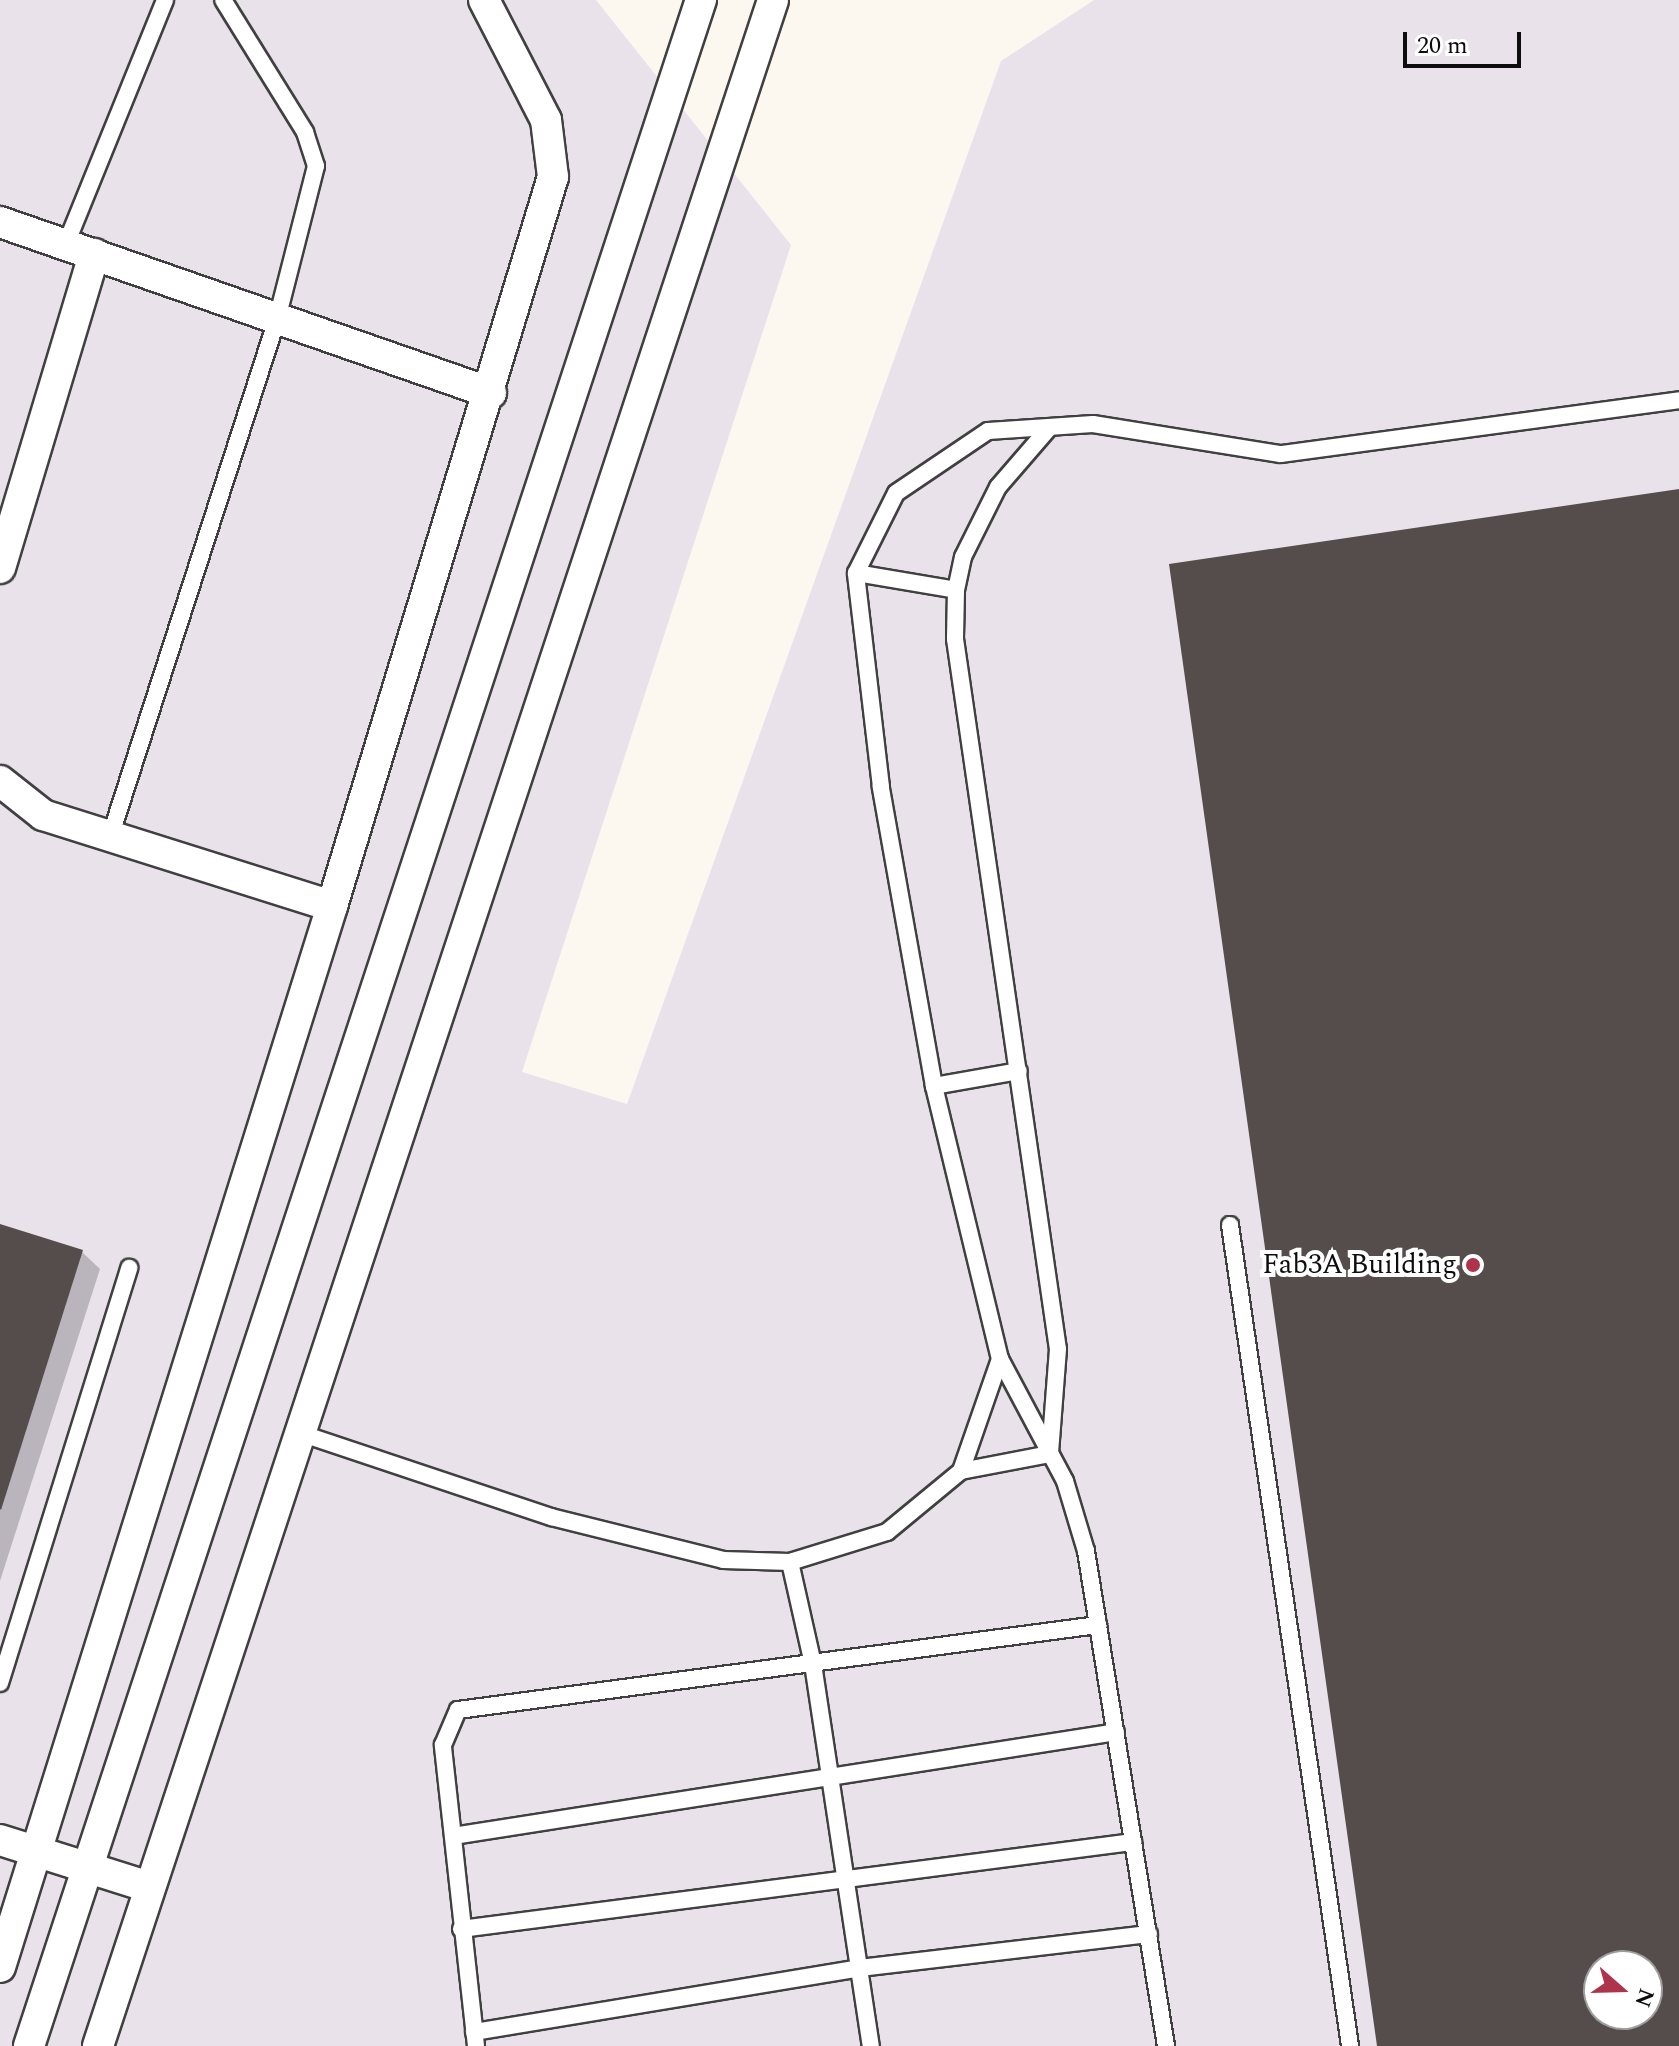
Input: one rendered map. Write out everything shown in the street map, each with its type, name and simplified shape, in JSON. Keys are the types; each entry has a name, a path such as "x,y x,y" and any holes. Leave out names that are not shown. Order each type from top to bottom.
{"street":[{"path":"0,1967 39,1851 491,393 553,177 546,120 484,0"},
{"path":"29,2046 85,1866 480,683 701,0"},
{"path":"98,2046 773,0"},
{"path":"0,222 491,393"},
{"path":"0,568 94,254"},
{"path":"0,781 43,815 332,906"},
{"path":"0,1840 149,1887"}],"lane":[{"path":"66,244 165,0"},
{"path":"111,834 277,319 316,166 305,132 223,0"},
{"path":"1166,2046 1086,1551 1065,1481 1000,1359 934,1086 881,787 856,573 896,493 988,431 1093,424 1281,454 1679,400"},
{"path":"1049,428 998,487 963,557 956,590 955,639 1058,1349 1050,1454"},
{"path":"856,573 956,590"},
{"path":"934,1086 1019,1071"},
{"path":"1230,1225 1350,2046"},
{"path":"0,1683 129,1268"},
{"path":"961,1471 1000,1359"},
{"path":"300,1433 551,1517 723,1560 790,1562 887,1532 961,1471 1050,1454"},
{"path":"790,1562 813,1664 871,2046"},
{"path":"1098,1625 458,1710 443,1745 475,2039 859,1968 1149,1934"},
{"path":"453,1836 830,1773 1116,1732"},
{"path":"461,1929 1133,1842"}],"shaded area":[{"path":"0,0 596,0 791,245 522,1072 627,1104 1001,61 1094,0 1679,0 1679,2046 0,2046"}],"building":[{"name":"Fab3A Building","path":"1679,489 1679,2046 1377,2046 1169,564"},
{"path":"0,1224 83,1250 1,1510 0,1509"}],"place":[{"name":"Fab3A Building","path":"1473,1265"}]}
